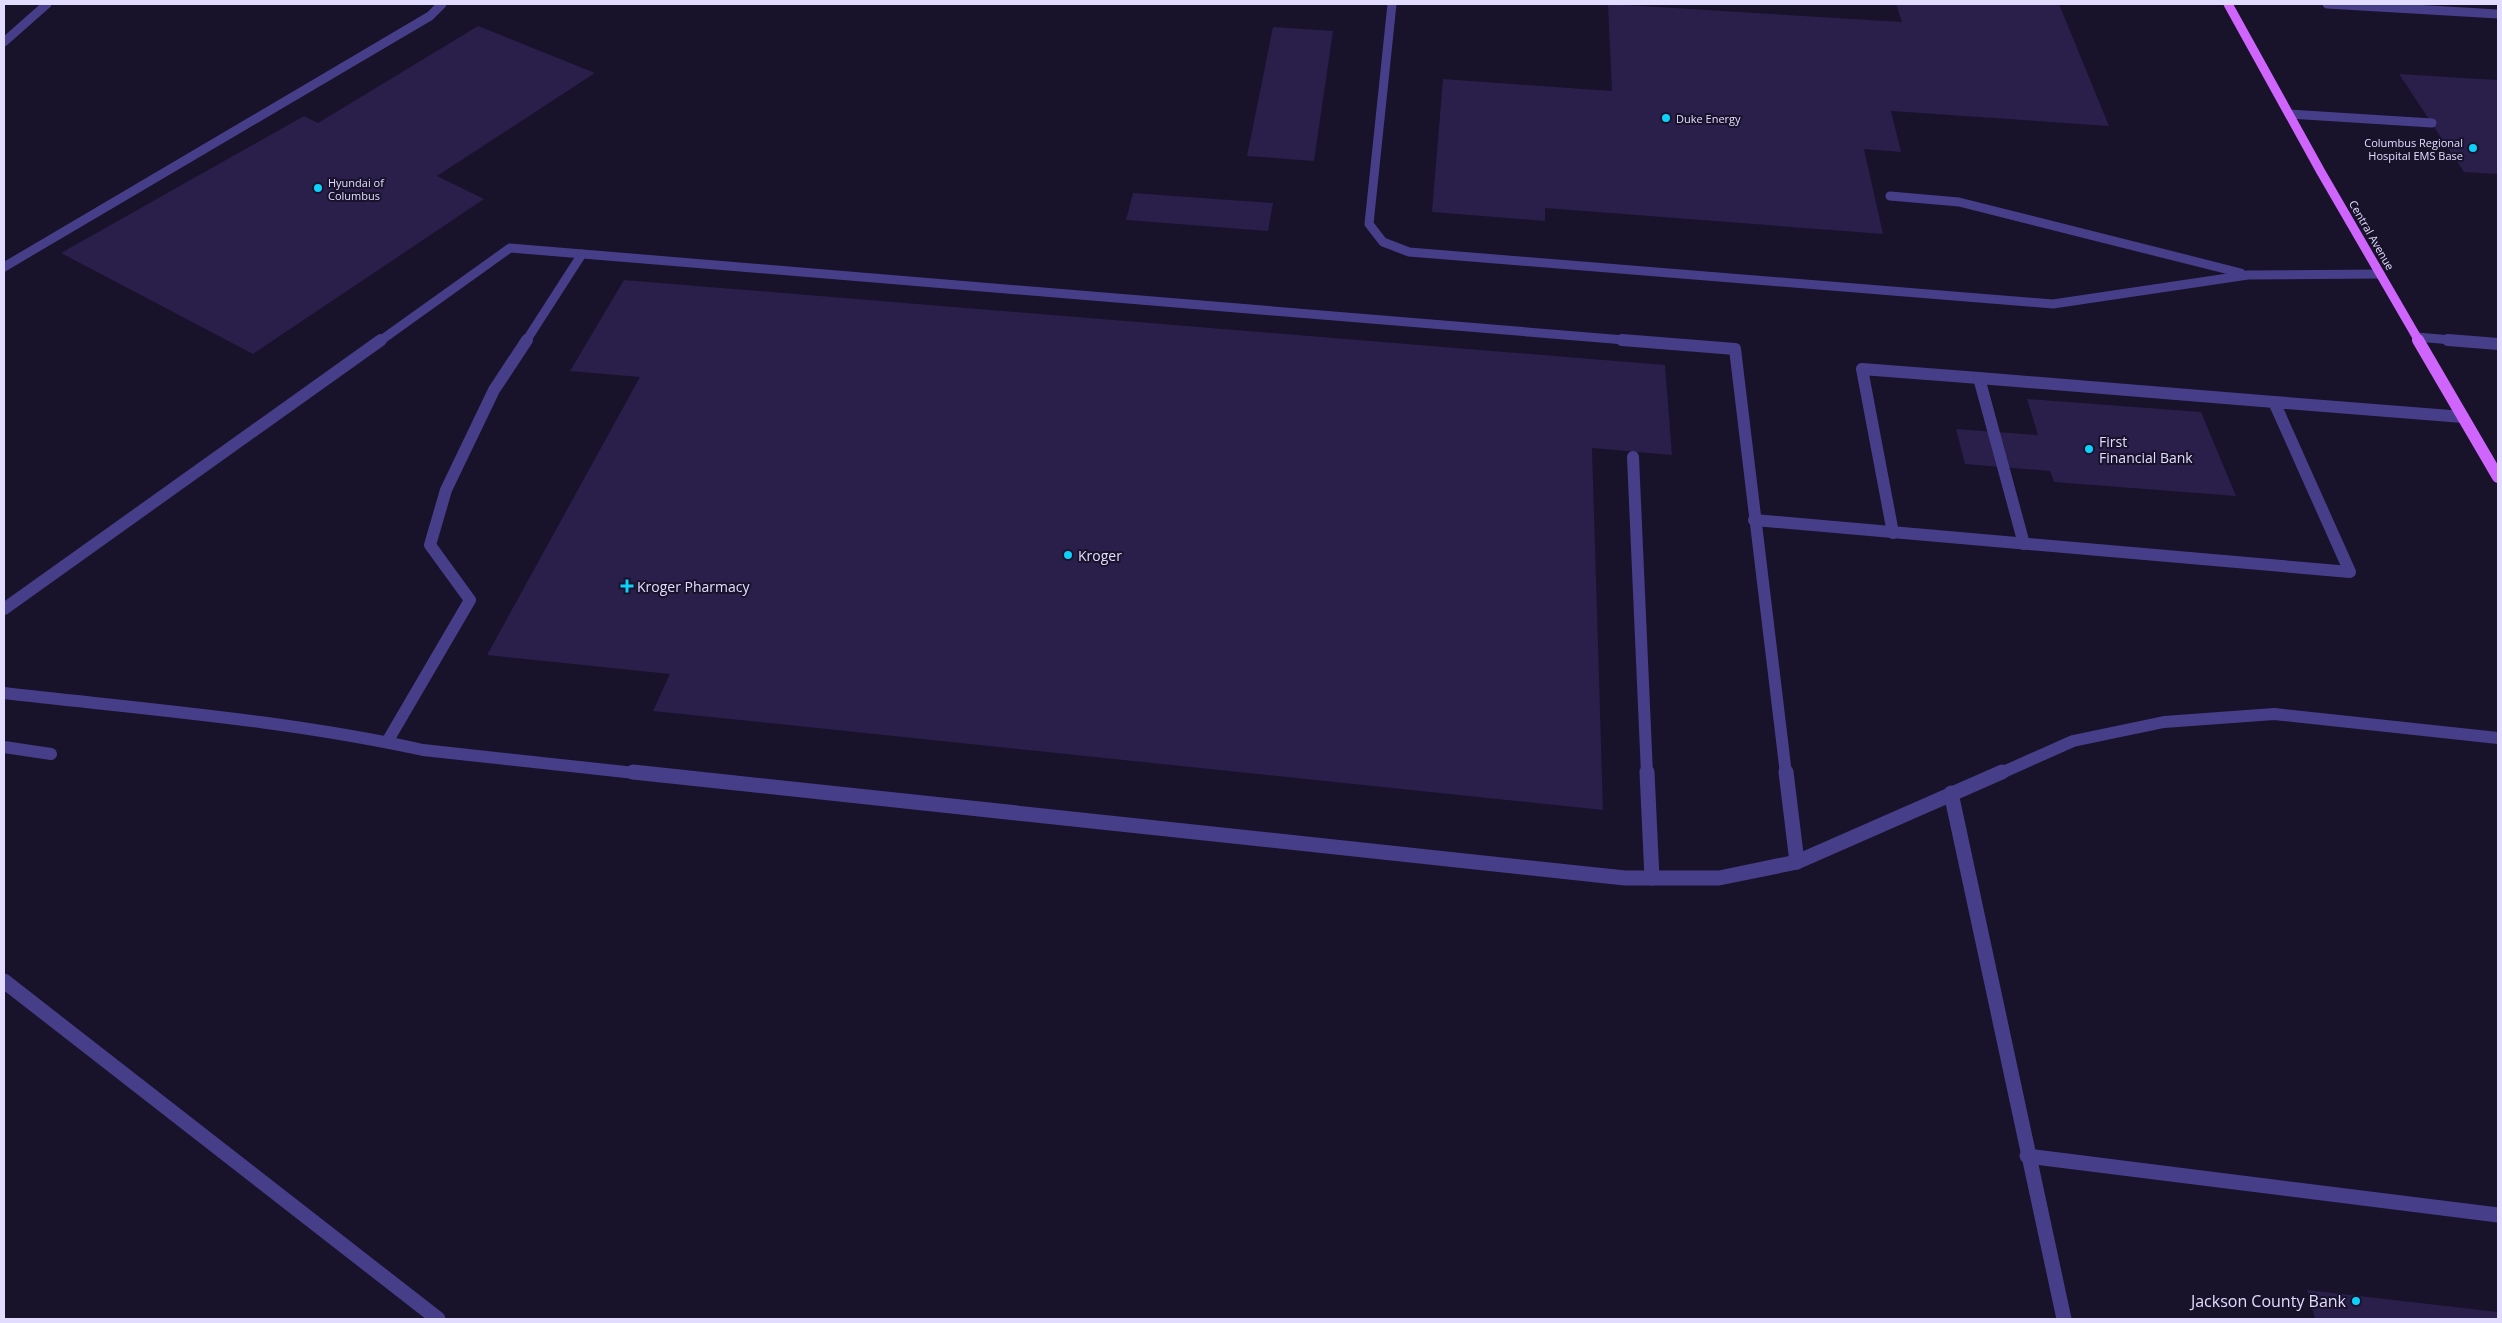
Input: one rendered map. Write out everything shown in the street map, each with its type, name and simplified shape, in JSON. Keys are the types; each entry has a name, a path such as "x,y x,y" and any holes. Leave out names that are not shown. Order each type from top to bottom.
{"main road":[{"name":"Central Avenue","path":"2228,4 2380,274 2498,477"}],"street":[{"path":"4,42 47,4"},
{"path":"4,267 430,16 442,4"},
{"path":"1392,4 1369,224 1383,242 1408,252 2053,304 2248,275 2380,274"},
{"path":"2327,4 2498,14"},
{"path":"2289,114 2432,124"},
{"path":"1890,196 1959,202 2248,275"},
{"path":"4,609 510,248 1735,349 1754,520 1797,862"},
{"path":"387,742 470,600 430,545 446,490 494,390 582,254"},
{"path":"2417,337 2498,344"},
{"path":"1894,532 1862,369 2463,417"},
{"path":"1979,378 2024,544"},
{"path":"1754,520 2350,572 2274,402"},
{"path":"1633,457 1652,878"},
{"path":"4,693 268,724 387,742 423,750 1596,875 1652,878 1720,878 1797,862 1951,793 2074,741 2164,722 2274,714 2498,738"},
{"path":"4,747 51,754"},
{"path":"1951,793 2027,1156 2064,1319"},
{"path":"4,981 438,1319"},
{"path":"2027,1156 2498,1215"}],"building":[{"name":"Duke Energy","path":"1608,4 1902,22 1896,4 2059,4 2109,126 1891,111 1901,152 1864,149 1883,234 1545,208 1545,221 1432,212 1443,79 1612,91"},
{"name":"Hyundai of Columbus","path":"478,26 595,73 437,176 484,199 253,354 61,253 304,116 318,123"},
{"path":"1273,27 1333,31 1314,161 1247,156"},
{"name":"Columbus Regional Hospital EMS Base","path":"2399,74 2498,80 2498,174 2464,172"},
{"path":"1133,193 1273,203 1268,231 1126,220"},
{"name":"Kroger","path":"624,280 1665,365 1672,455 1592,448 1603,810 653,711 670,674 487,655 640,377 570,371"},
{"name":"First Financial Bank","path":"2027,399 2201,412 2236,496 2054,482 2050,471 1965,464 1956,429 2038,435"},
{"name":"Jackson County Bank","path":"2307,1290 2498,1312 2498,1319 2315,1319"}],"place":[{"name":"Duke Energy","path":"1666,118"},
{"name":"Columbus Regional Hospital EMS Base","path":"2473,148"},
{"name":"Hyundai of Columbus","path":"318,188"},
{"name":"First Financial Bank","path":"2089,449"},
{"name":"Kroger","path":"1068,555"},
{"name":"Kroger Pharmacy","path":"627,586"},
{"name":"Jackson County Bank","path":"2356,1301"}]}
